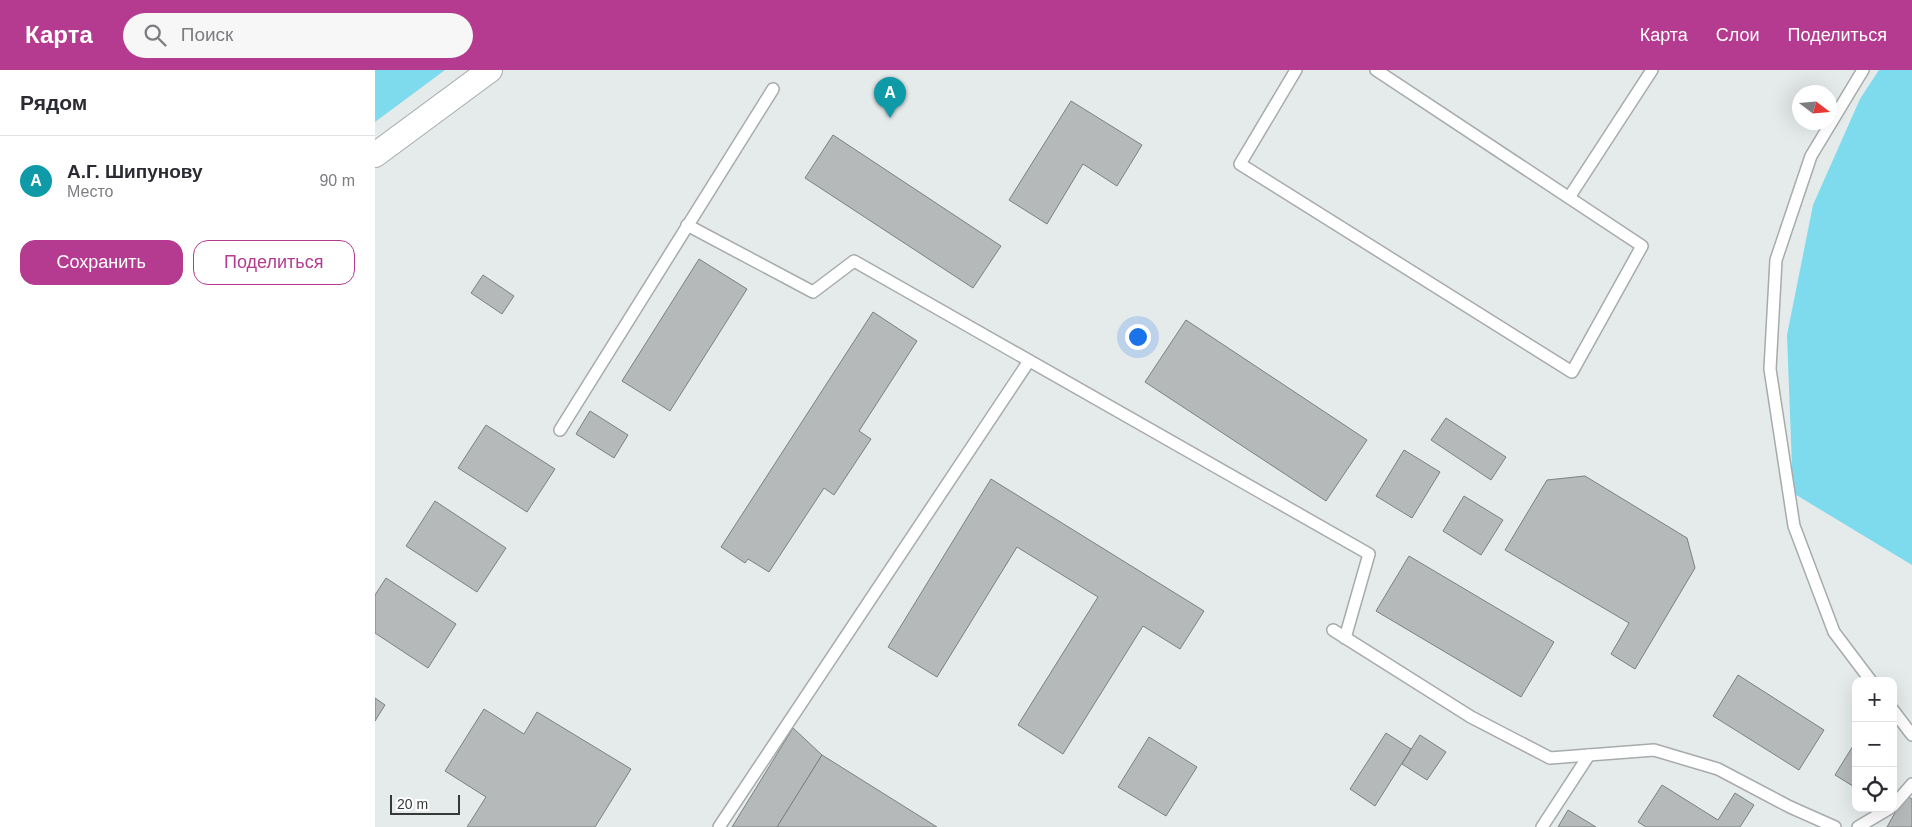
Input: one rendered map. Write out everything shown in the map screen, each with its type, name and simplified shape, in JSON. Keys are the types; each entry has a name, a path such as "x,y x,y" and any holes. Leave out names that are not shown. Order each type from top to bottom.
{"street":[{"path":"375,154 490,70"}],"lane":[{"path":"1296,70 1240,164 1571,372 1642,246 1570,196 1376,70"},
{"path":"1570,196 1652,70"},
{"path":"1863,70 1811,156 1776,260 1770,369 1794,526 1834,632 1868,677"},
{"path":"559,430 773,89"},
{"path":"687,226 813,292 854,261 1369,554 1345,638"},
{"path":"719,827 1029,361"},
{"path":"1333,630 1471,717 1550,758 1654,750 1718,769 1790,807 1835,827"},
{"path":"1897,716 1911,736"},
{"path":"1543,827 1589,755"},
{"path":"1897,801 1912,784"},
{"path":"1858,827 1883,812"}],"shaded area":[{"path":"375,70 445,70 375,122"},
{"path":"1879,70 1912,70 1912,565 1793,493 1787,335 1813,205 1860,99"}],"building":[{"path":"1071,101 1142,145 1117,186 1083,164 1047,224 1009,200"},
{"path":"833,135 1001,246 973,288 805,178"},
{"path":"699,259 747,289 670,411 622,381"},
{"path":"483,275 514,296 502,314 471,293"},
{"path":"873,312 917,341 859,431 871,439 834,495 824,488 769,572 748,559 745,563 721,547"},
{"path":"1186,320 1367,440 1326,501 1145,382"},
{"path":"590,411 628,435 614,458 576,434"},
{"path":"1446,418 1506,457 1491,480 1431,440"},
{"path":"486,425 555,469 527,512 458,468"},
{"path":"1404,450 1440,472 1412,518 1376,496"},
{"path":"1585,476 1687,538 1695,568 1635,669 1611,654 1629,623 1505,550 1547,480"},
{"path":"991,479 1204,611 1180,649 1143,626 1063,754 1018,725 1098,597 1017,547 937,677 888,647"},
{"path":"1464,496 1503,520 1481,555 1443,531"},
{"path":"435,501 506,548 477,592 406,546"},
{"path":"1409,556 1554,642 1521,697 1376,611"},
{"path":"386,578 456,624 428,668 375,633 375,595"},
{"path":"1738,675 1824,730 1799,770 1713,716"},
{"path":"375,698 385,705 375,721"},
{"path":"484,709 524,734 537,712 631,769 595,827 467,827 486,797 445,771"},
{"path":"793,728 822,755 777,827 732,827"},
{"path":"1386,733 1411,749 1375,806 1350,789"},
{"path":"1420,735 1446,752 1427,780 1402,764"},
{"path":"1149,737 1197,767 1166,816 1118,787"},
{"path":"1852,747 1852,786 1835,775"},
{"path":"822,755 937,827 777,827"},
{"path":"1662,785 1718,820 1735,793 1754,805 1740,827 1646,827 1638,822"},
{"path":"1905,795 1912,799 1912,827 1887,827"},
{"path":"1568,810 1596,827 1558,827"}],"place":[{"name":"А.Г. Шипунову","path":"890,118"}]}
